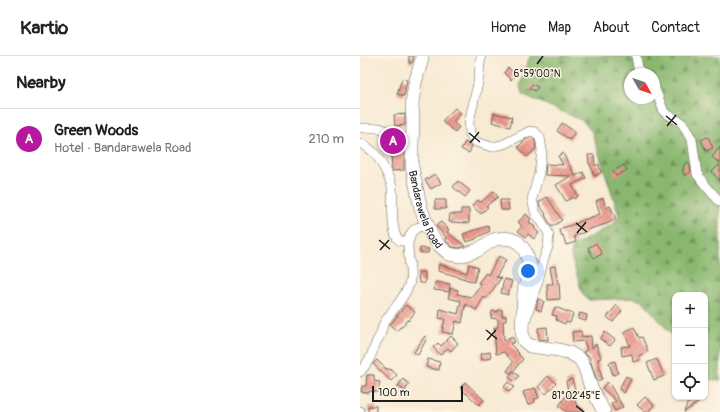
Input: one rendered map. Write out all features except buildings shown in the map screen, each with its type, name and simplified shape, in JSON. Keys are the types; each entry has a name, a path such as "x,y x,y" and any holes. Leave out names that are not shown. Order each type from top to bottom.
{"highway":[{"name":"Bandarawela Road","path":"422,56 415,83 412,103 412,167 421,209 431,234 439,245 449,254 460,256 478,250 493,240 502,238 511,239 518,242 525,251 531,267 524,290 522,332"},
{"path":"522,332 524,341 530,346 559,350 570,353 580,359 585,368 590,385 604,412"}],"lane":[{"path":"481,56 478,83 469,122 470,134 476,142 492,147 504,144 530,130 535,132 540,138 542,150 539,173 532,199 535,212 549,234 548,247 522,332"},
{"path":"636,56 638,68"},
{"path":"660,102 664,112 682,123 692,139 697,174 720,202"},
{"path":"360,128 378,128 396,134 412,145"},
{"path":"360,143 375,154 388,177 392,188 393,220 397,238 404,241 410,238"},
{"path":"360,372 370,358 383,325 404,296 410,284 411,270 408,255 410,238 413,230 421,226 429,230"}],"green space":[{"path":"530,56 720,56 720,381 708,378 708,292 672,292 672,335 644,302 634,298 589,300 583,295 571,256 572,247 615,223 619,215 592,132 583,121 522,94 520,85"}],"place":[{"name":"Green Woods","path":"393,141"}]}
